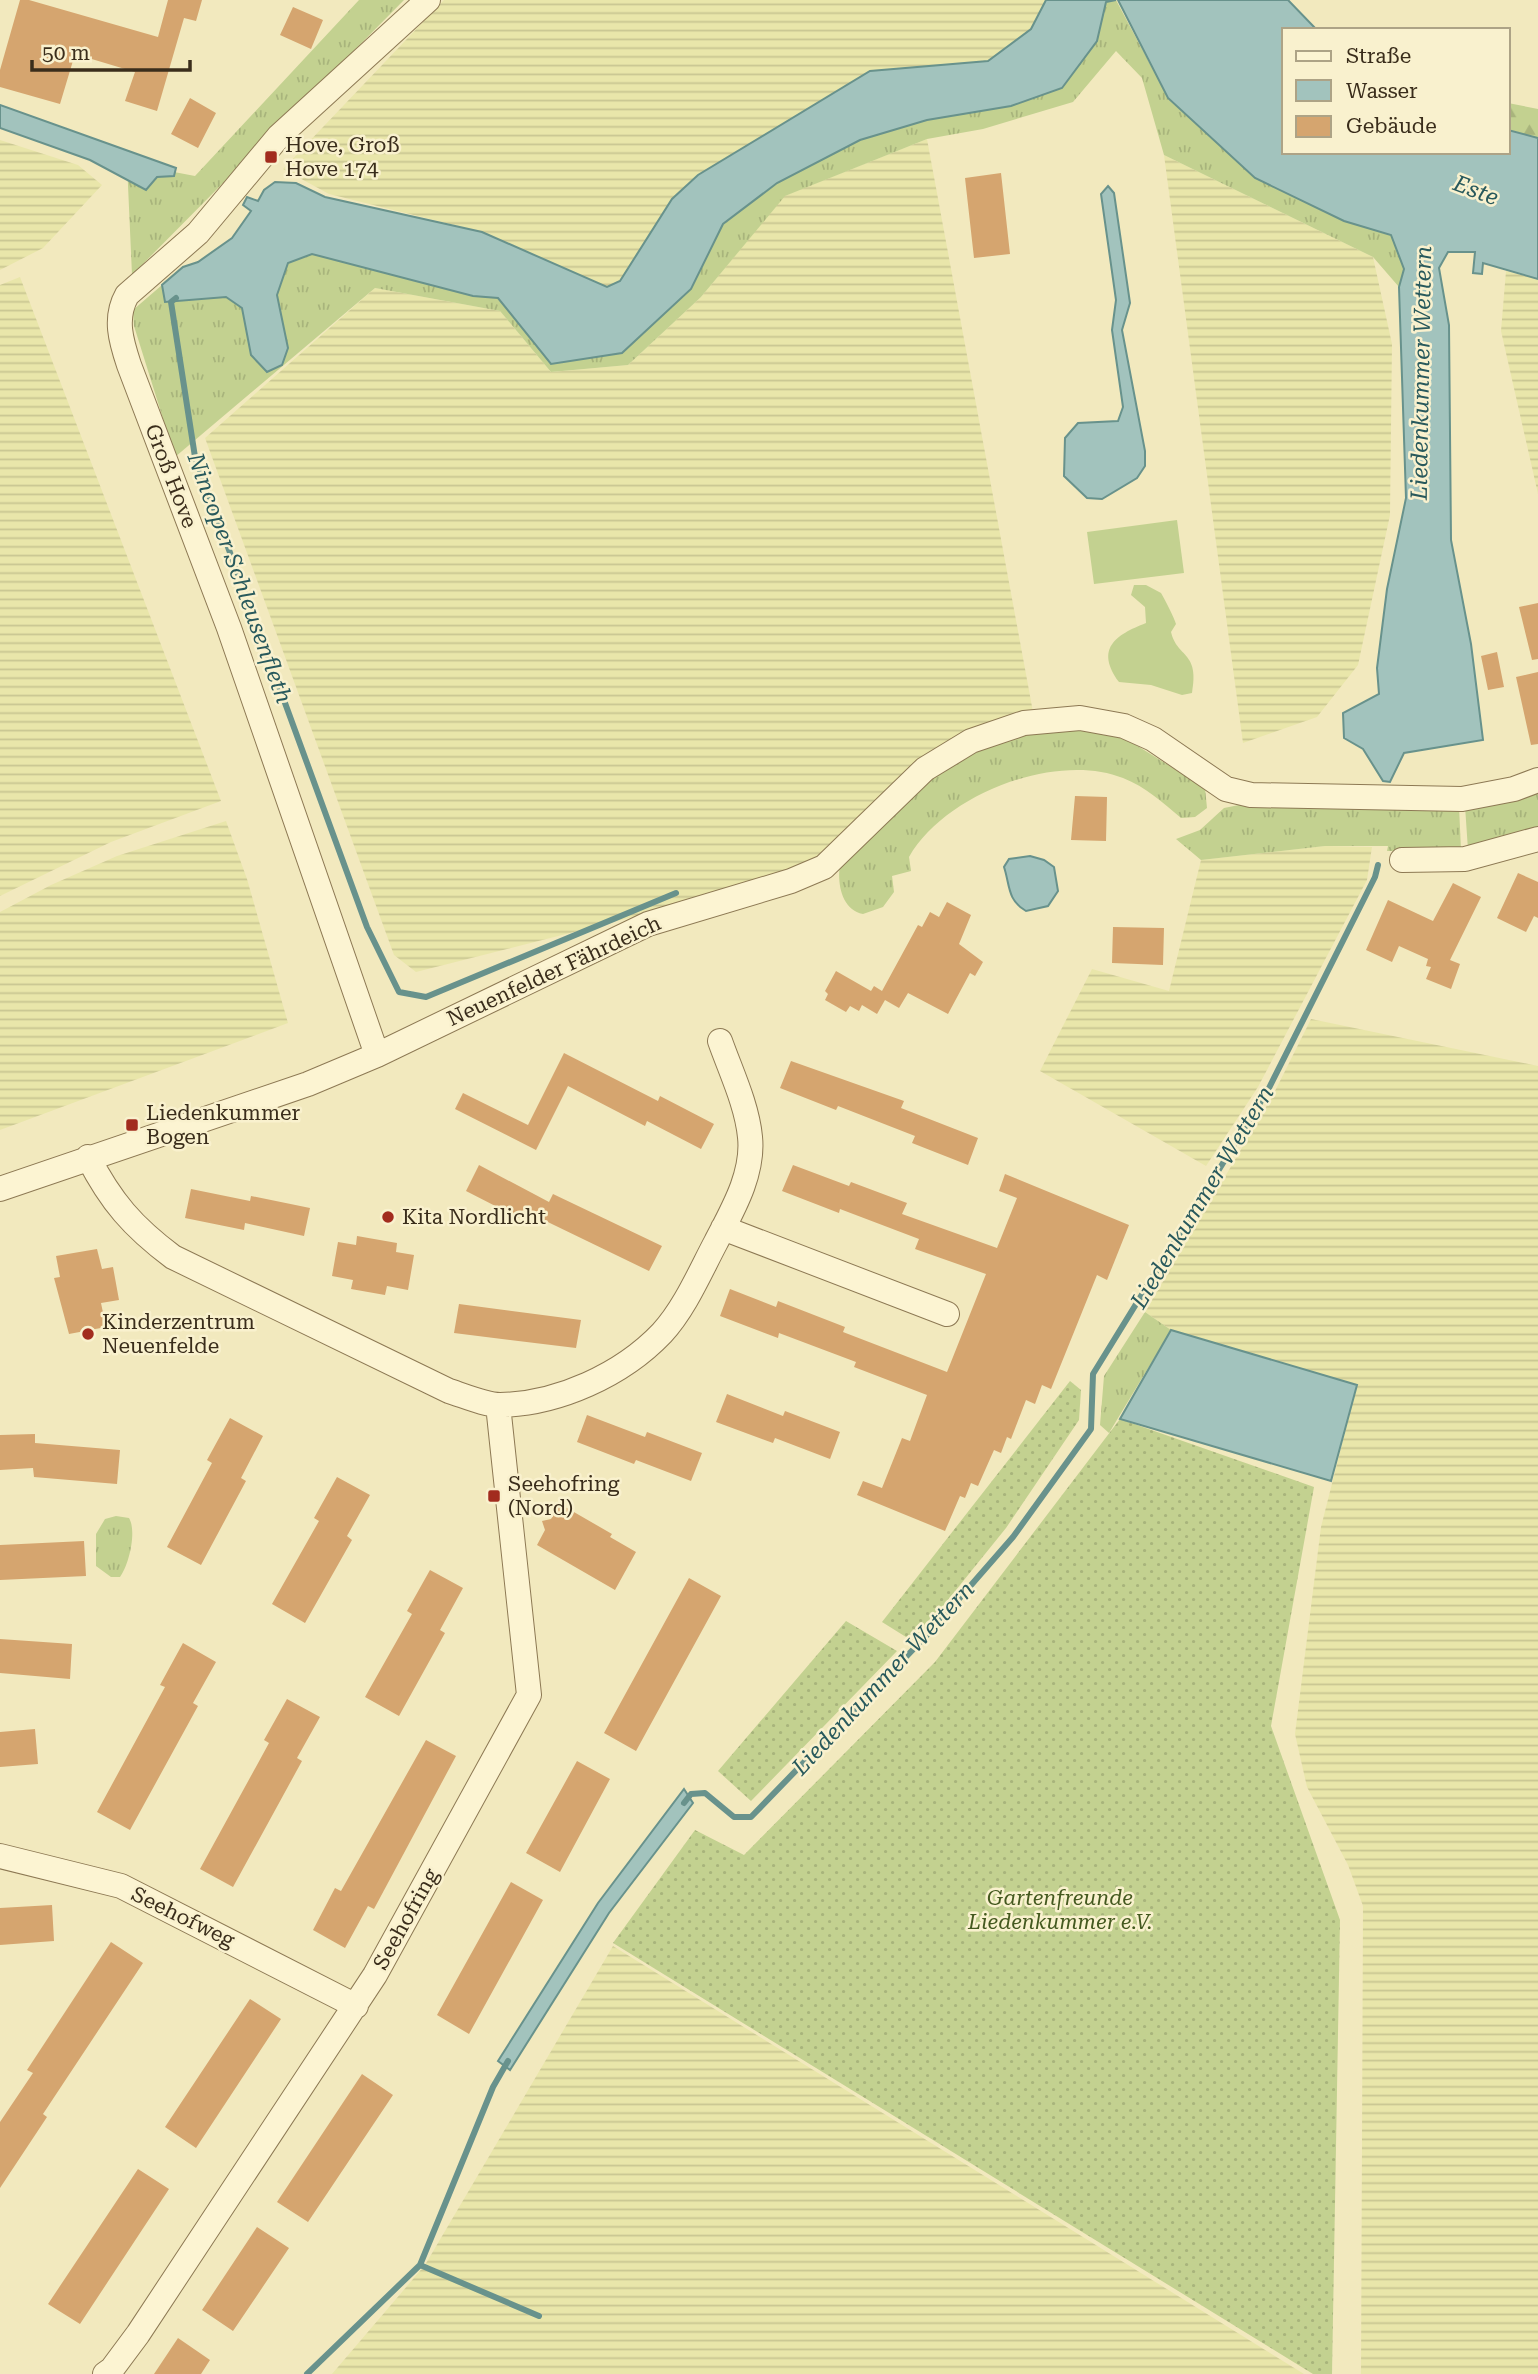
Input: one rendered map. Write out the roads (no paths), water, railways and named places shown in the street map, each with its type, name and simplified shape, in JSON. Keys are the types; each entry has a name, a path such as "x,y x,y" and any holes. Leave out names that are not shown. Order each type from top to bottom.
{"street":[{"name":"Groß Hove","path":"377,1055 229,628 129,365 119,325 121,307 127,295 198,233 279,136 428,0"},
{"name":"Neuenfelder Fährdeich","path":"0,1189 308,1084 377,1055 648,924 791,881 824,867 925,769 971,741 1024,723 1080,718 1124,726 1153,739 1226,789 1251,795 1462,800 1514,789 1538,780"},
{"path":"1402,860 1465,859 1538,839"},
{"path":"88,1157 107,1195 138,1231 173,1258 449,1391 498,1405 549,1398 621,1368 662,1333 682,1305 723,1228 747,1172 750,1139 744,1110 720,1041"},
{"path":"723,1228 947,1314"},
{"name":"Seehofring","path":"105,2374 113,2369 138,2333 356,2006 529,1695 498,1405"},
{"name":"Seehofweg","path":"0,1856 121,1886 356,2006"}],"water":[{"path":"1046,0 1116,0 1106,2 1097,41 1062,88 1011,106 927,120 860,140 777,183 723,224 691,289 622,353 551,364 498,298 473,296 312,254 288,263 277,295 288,348 282,365 267,372 251,355 242,308 226,297 165,302 162,285 183,267 198,262 232,238 251,211 243,205 247,197 258,201 264,190 275,182 296,183 325,197 482,232 607,287 620,281 672,199 698,175 870,71 988,61 1031,29"},
{"name":"Este","path":"1118,0 1288,0 1315,28 1282,28 1282,154 1510,154 1510,131 1538,138 1538,279 1483,263 1482,274 1473,273 1475,252 1448,252 1439,268 1449,325 1451,540 1471,644 1483,740 1404,753 1390,782 1383,781 1363,749 1344,738 1343,713 1379,694 1377,668 1387,589 1406,498 1399,287 1404,269 1391,235 1344,221 1255,178 1168,98"},
{"path":"0,105 176,168 174,176 157,177 146,190 90,160 0,128"},
{"path":"1108,186 1114,193 1130,303 1122,330 1145,451 1145,466 1137,478 1102,499 1087,498 1064,476 1065,438 1078,423 1118,421 1123,407 1112,330 1116,300 1101,194"},
{"path":"1030,856 1044,860 1054,867 1058,891 1048,906 1026,911 1012,897 1004,867 1009,859"},
{"path":"1171,1330 1357,1385 1331,1481 1120,1419"},
{"path":"684,1789 693,1803 609,1913 510,2070 498,2061 598,1903"}],"waterway":[{"name":"Nincoper Schleusenfleth","path":"176,298 171,302 195,457 367,927 399,992 426,997 676,893"},
{"name":"Liedenkummer Wettern","path":"684,1803 691,1794 705,1793 734,1817 751,1817 931,1631 1013,1537 1091,1429 1093,1374 1268,1090 1375,877 1378,865"},
{"name":"Liedenkummer Wettern","path":"307,2374 420,2265 493,2087 508,2061"},
{"path":"420,2265 539,2316"}],"place":[{"name":"Hove, Groß Hove 174","path":"271,157"},
{"name":"Liedenkummer Bogen","path":"132,1125"},
{"name":"Kita Nordlicht","path":"388,1217"},
{"name":"Kinderzentrum Neuenfelde","path":"88,1334"},
{"name":"Seehofring (Nord)","path":"494,1496"}],"park label":[{"name":"Gartenfreunde Liedenkummer e.V.","path":"1060,1910"}]}
